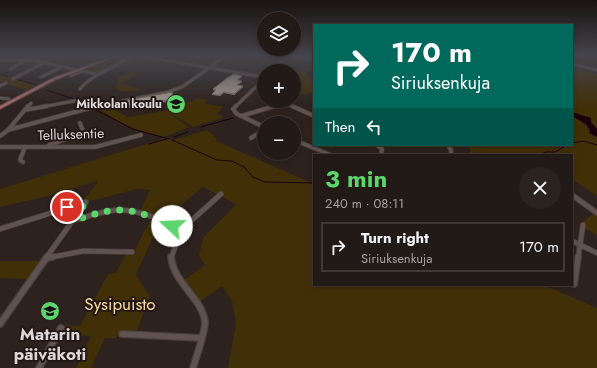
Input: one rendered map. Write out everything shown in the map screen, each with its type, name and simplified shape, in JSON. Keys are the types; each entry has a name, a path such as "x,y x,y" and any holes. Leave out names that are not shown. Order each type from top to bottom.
{"main road":[{"path":"0,109 11,100 38,86 68,73"}],"street":[{"path":"13,79 24,73"},
{"path":"41,77 49,73"},
{"path":"71,76 77,73"},
{"path":"97,106 177,89 202,73"},
{"path":"80,89 86,81 95,74"},
{"path":"0,86 6,83"},
{"path":"257,86 234,108 234,111 241,116 257,124"},
{"path":"0,98 11,100"},
{"path":"25,110 79,100"},
{"path":"0,136 8,130 31,103"},
{"path":"241,116 285,103 313,116"},
{"path":"8,130 90,108"},
{"path":"45,147 81,134 83,131 80,122"},
{"path":"251,138 257,133"},
{"name":"Telluksentie","path":"0,147 95,147 141,135"},
{"path":"301,143 329,154"},
{"path":"23,162 20,160 25,147"},
{"path":"193,368 204,323 201,310 175,274 171,262 174,247 182,229 221,194"},
{"path":"573,196 597,213"},
{"path":"0,229 86,202 0,324"},
{"path":"74,220 108,211 124,210 138,213 182,229"},
{"path":"574,284 583,225"},
{"path":"573,240 597,253"},
{"path":"47,258 84,251 132,252"},
{"path":"39,368 61,328"},
{"path":"122,334 201,338"}],"green space":[{"path":"129,73 138,73 121,83 142,90 122,92 115,87 118,82 118,77"},
{"path":"301,73 306,73 309,77 313,78 313,91 301,95"},
{"path":"573,73 597,74 597,129 580,115 573,112"},
{"path":"0,75 36,85 27,90 0,82"},
{"path":"197,98 207,100 205,103 223,107 217,114 222,116 222,118 193,127 172,114 189,101 192,102"},
{"path":"185,101 170,114 189,127 164,137 133,129 96,108 107,105 127,117 170,110 181,102"},
{"path":"573,116 581,121 597,137 597,196 573,180 573,154 470,154 470,146 573,146"},
{"path":"207,130 216,138 216,141 313,184 313,286 546,286 597,308 597,368 228,368 236,323 232,301 222,286 199,302 183,281 205,265 199,256 203,238 236,204 203,187 163,220 140,211 150,190 137,189 90,201 83,200 98,182 96,181 52,195 0,207 0,189 166,138 174,140"},
{"path":"594,213 597,216 597,235 584,228 581,223"},
{"name":"Sysipuisto","path":"150,220 159,224 136,274 150,297 136,332 120,331 116,338 105,338 91,368 76,368 91,336 60,335 65,325 80,326 108,274 116,273 126,254 133,254"},
{"path":"0,261 41,261 28,279 0,278"}],"shaded area":[{"path":"573,112 591,118 591,122 597,129 597,137 589,133 590,130 586,124 573,117"}],"building":[{"path":"234,74 242,76 237,80 242,81 237,85 243,86 234,94 224,92 219,95 212,94 216,90 213,89"},
{"path":"172,92 173,99 123,107 124,101"}],"waterway":[{"path":"0,74 8,77"},
{"path":"15,79 36,85"},
{"path":"46,90 74,99"},
{"path":"79,101 90,107"},
{"path":"92,108 133,129 169,139"},
{"path":"201,127 233,118"},
{"path":"174,137 188,132"},
{"path":"149,144 167,139"},
{"path":"172,140 217,160 232,161 244,167 253,177 265,182 313,183"},
{"path":"573,143 583,141 597,145"},
{"path":"542,154 545,152 555,152 565,146"}],"place":[{"name":"Mikkolan koulu","path":"176,104"},
{"name":"Matarin päiväkoti","path":"50,311"}],"route":[{"path":"67,207 86,202 74,220 108,211 124,210 138,213 172,226"}]}
